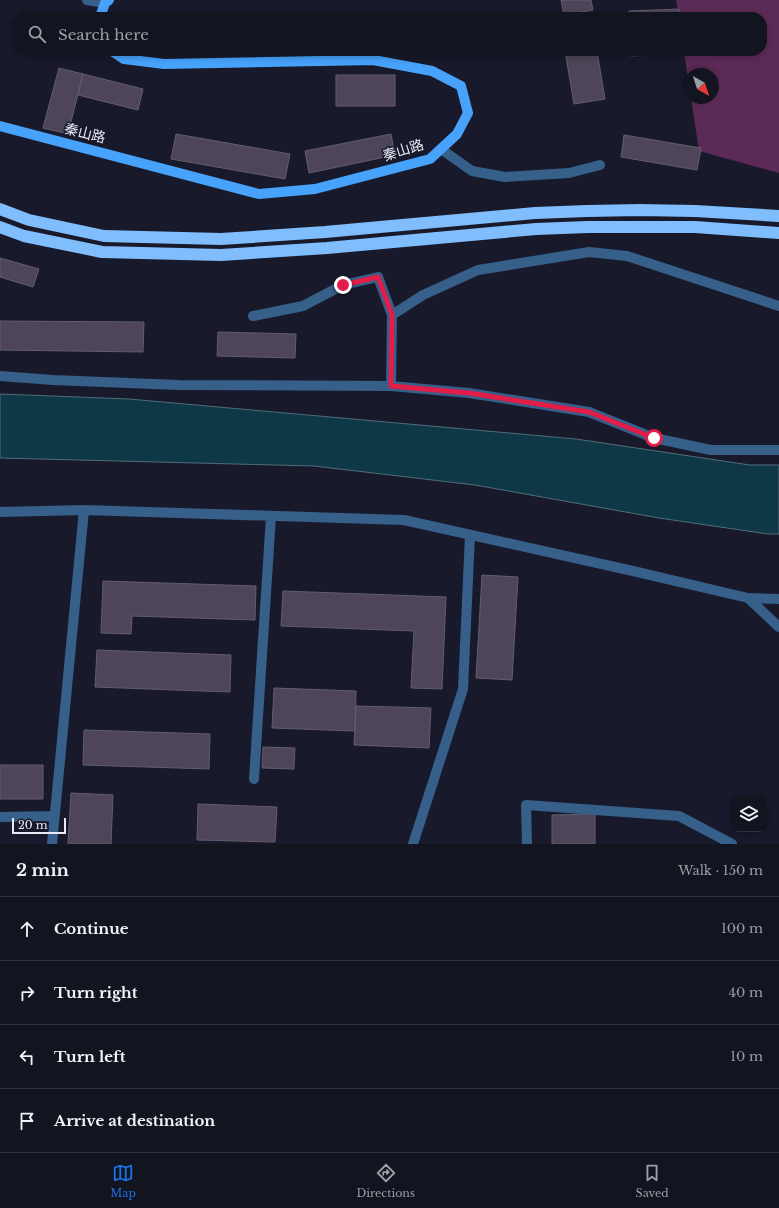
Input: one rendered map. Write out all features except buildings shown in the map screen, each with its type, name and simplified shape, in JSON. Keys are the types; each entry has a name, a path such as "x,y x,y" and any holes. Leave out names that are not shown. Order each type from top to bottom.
{"highway":[{"path":"0,209 29,220 104,236 221,239 587,211 695,211 779,216"},
{"path":"0,227 24,236 102,252 221,255 588,227 694,227 779,233"}],"main road":[{"path":"102,12 107,2"},
{"name":"秦山路","path":"0,126 259,194 315,189 430,159 457,134 468,113 461,86 432,71 373,60 164,64 124,59 120,56"}],"street":[{"path":"87,0 107,2"},
{"path":"441,149 472,171 505,177 569,173 600,165"},
{"path":"392,315 423,295 478,270 589,252 627,256 779,306"},
{"path":"253,316 303,306 343,285 378,277 392,315 391,386"},
{"path":"0,376 53,380 178,385 391,386 469,393 589,412 654,438 711,450 779,450"},
{"path":"52,844 84,510"},
{"path":"0,512 84,510 404,520 748,598 779,599"},
{"path":"254,779 271,516"},
{"path":"413,844 463,689 470,535"},
{"path":"748,598 779,626"},
{"path":"527,844 526,805 679,816 732,844"},
{"path":"0,817 54,816"}],"shaded area":[{"path":"676,0 779,0 779,173 699,151 692,104 719,104 719,68 686,68 685,56 767,56 767,12 678,12"}],"water":[{"path":"0,394 129,399 576,439 750,465 779,465 779,534 768,534 659,518 475,485 314,466 0,458"}],"route":[{"path":"343,285 378,277 392,315 391,386 469,393 589,412 654,438"}]}
